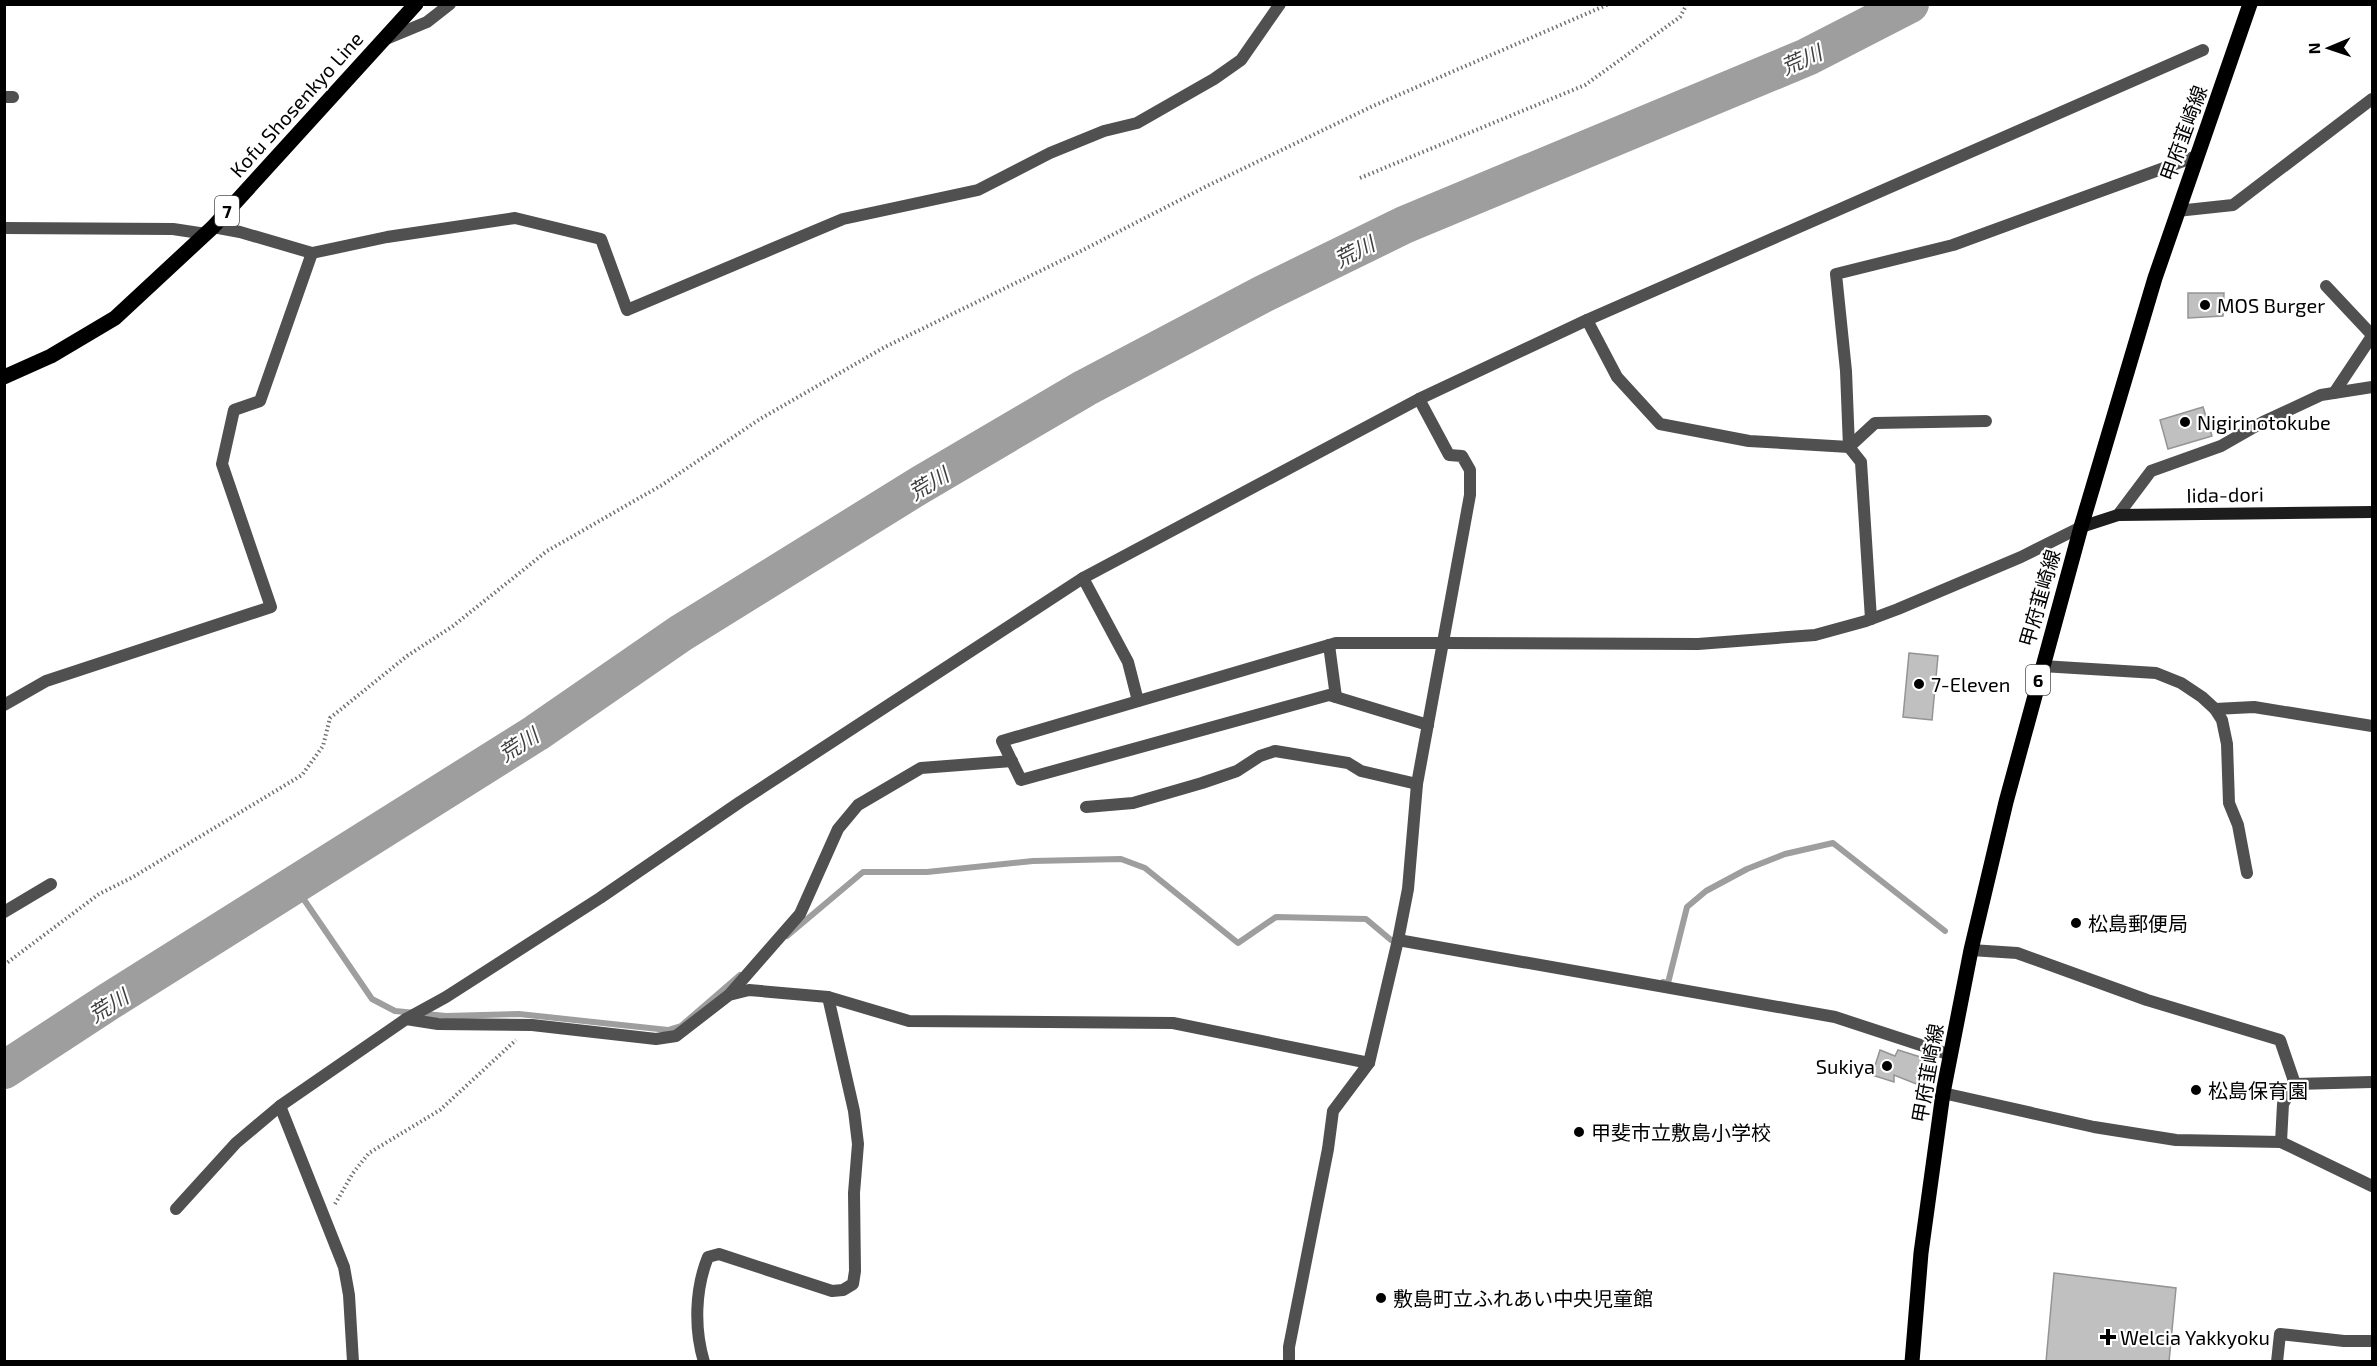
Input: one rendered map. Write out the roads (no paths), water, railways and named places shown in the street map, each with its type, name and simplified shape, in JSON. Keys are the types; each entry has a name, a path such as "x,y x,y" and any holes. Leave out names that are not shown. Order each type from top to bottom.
{"main road":[{"name":"Kofu Shosenkyo Line","path":"4,377 51,356 114,318 209,230 416,4"},
{"name":"甲府韮崎線","path":"1912,1362 1921,1253 1943,1093 1971,950 2006,802 2081,527 2155,278 2248,11"},
{"name":"Iida-dori","path":"2081,527 2118,515 2373,512"}],"street":[{"path":"383,40 427,22 450,4"},
{"path":"4,228 240,231 312,253 387,237 515,218 602,239 627,310 843,219 978,190 1061,148 1104,130 1137,123 1214,80 1241,60 1280,4"},
{"path":"176,1209 236,1143 280,1106 406,1019 446,997 600,898 740,802 1083,578 1419,399 1587,320 2203,50"},
{"path":"2177,211 2233,206 2373,99"},
{"path":"1871,619 1861,462 1849,447 1846,371 1836,274 1953,245 2197,156"},
{"path":"4,705 46,681 271,607 222,464 234,410 260,401 312,253"},
{"path":"2326,286 2373,336 2334,393"},
{"path":"1587,320 1617,377 1660,424 1749,441 1849,447 1875,423 1986,421"},
{"path":"2118,515 2151,471 2221,446 2263,422 2321,394 2373,387"},
{"path":"1288,1362 1334,1112 1369,1063 1398,940 1408,889 1417,783 1470,495 1470,470 1462,456 1449,455 1419,399"},
{"path":"1428,725 1329,695 1021,780 1002,741 1336,642 1698,644 1815,635 1871,619 2021,557 2081,527"},
{"path":"1083,578 1128,662 1138,700"},
{"path":"1329,645 1336,697"},
{"path":"2042,666 2156,673 2181,683 2216,709 2222,720 2227,744 2229,803 2238,825 2247,873"},
{"path":"2216,709 2254,707 2373,726"},
{"path":"1086,807 1133,803 1203,783 1237,771 1260,756 1275,751 1348,763 1361,771 1417,783"},
{"path":"406,1019 438,1024 532,1025 656,1038 676,1036 729,995 800,914 838,829 858,805 921,768 1012,761"},
{"path":"4,912 51,884"},
{"path":"1398,940 1835,1017 1951,1055"},
{"path":"1971,950 2017,953 2147,1000 2280,1040 2295,1084 2283,1104 2280,1142"},
{"path":"729,995 748,990 828,996 909,1021 1173,1023 1369,1063"},
{"path":"704,1362 696,1321 704,1268 708,1257 719,1254 832,1291 843,1290 852,1284 855,1271 854,1193 858,1144 854,1111 828,996"},
{"path":"2295,1084 2373,1082"},
{"path":"1943,1093 2094,1126 2176,1140 2280,1142 2373,1186"},
{"path":"280,1106 344,1267 349,1295 353,1362"},
{"path":"2277,1362 2280,1334 2344,1341 2373,1341"}],"waterway":[{"name":"荒川","path":"4,1070 536,733 681,633 920,485 1085,388 1263,294 1404,225 1807,57 1910,4"},
{"path":"1663,982 1668,983 1687,907 1706,891 1747,869 1785,854 1833,843 1945,931"},
{"path":"787,936 863,872 927,872 1033,861 1121,859 1145,868 1238,943 1276,917 1366,919 1391,940 1398,941"},
{"path":"294,885 372,999 395,1011 446,1016 519,1014 668,1030 681,1026 740,975"}],"place":[{"name":"MOS Burger","path":"2205,305"},
{"name":"Nigirinotokube","path":"2185,422"},
{"name":"7-Eleven","path":"1919,684"},
{"name":"松島郵便局","path":"2076,923"},
{"name":"Sukiya","path":"1887,1066"},
{"name":"松島保育園","path":"2196,1090"},
{"name":"甲斐市立敷島小学校","path":"1579,1132"},
{"name":"敷島町立ふれあい中央児童館","path":"1381,1298"},
{"name":"Welcia Yakkyoku","path":"2108,1337"}]}
